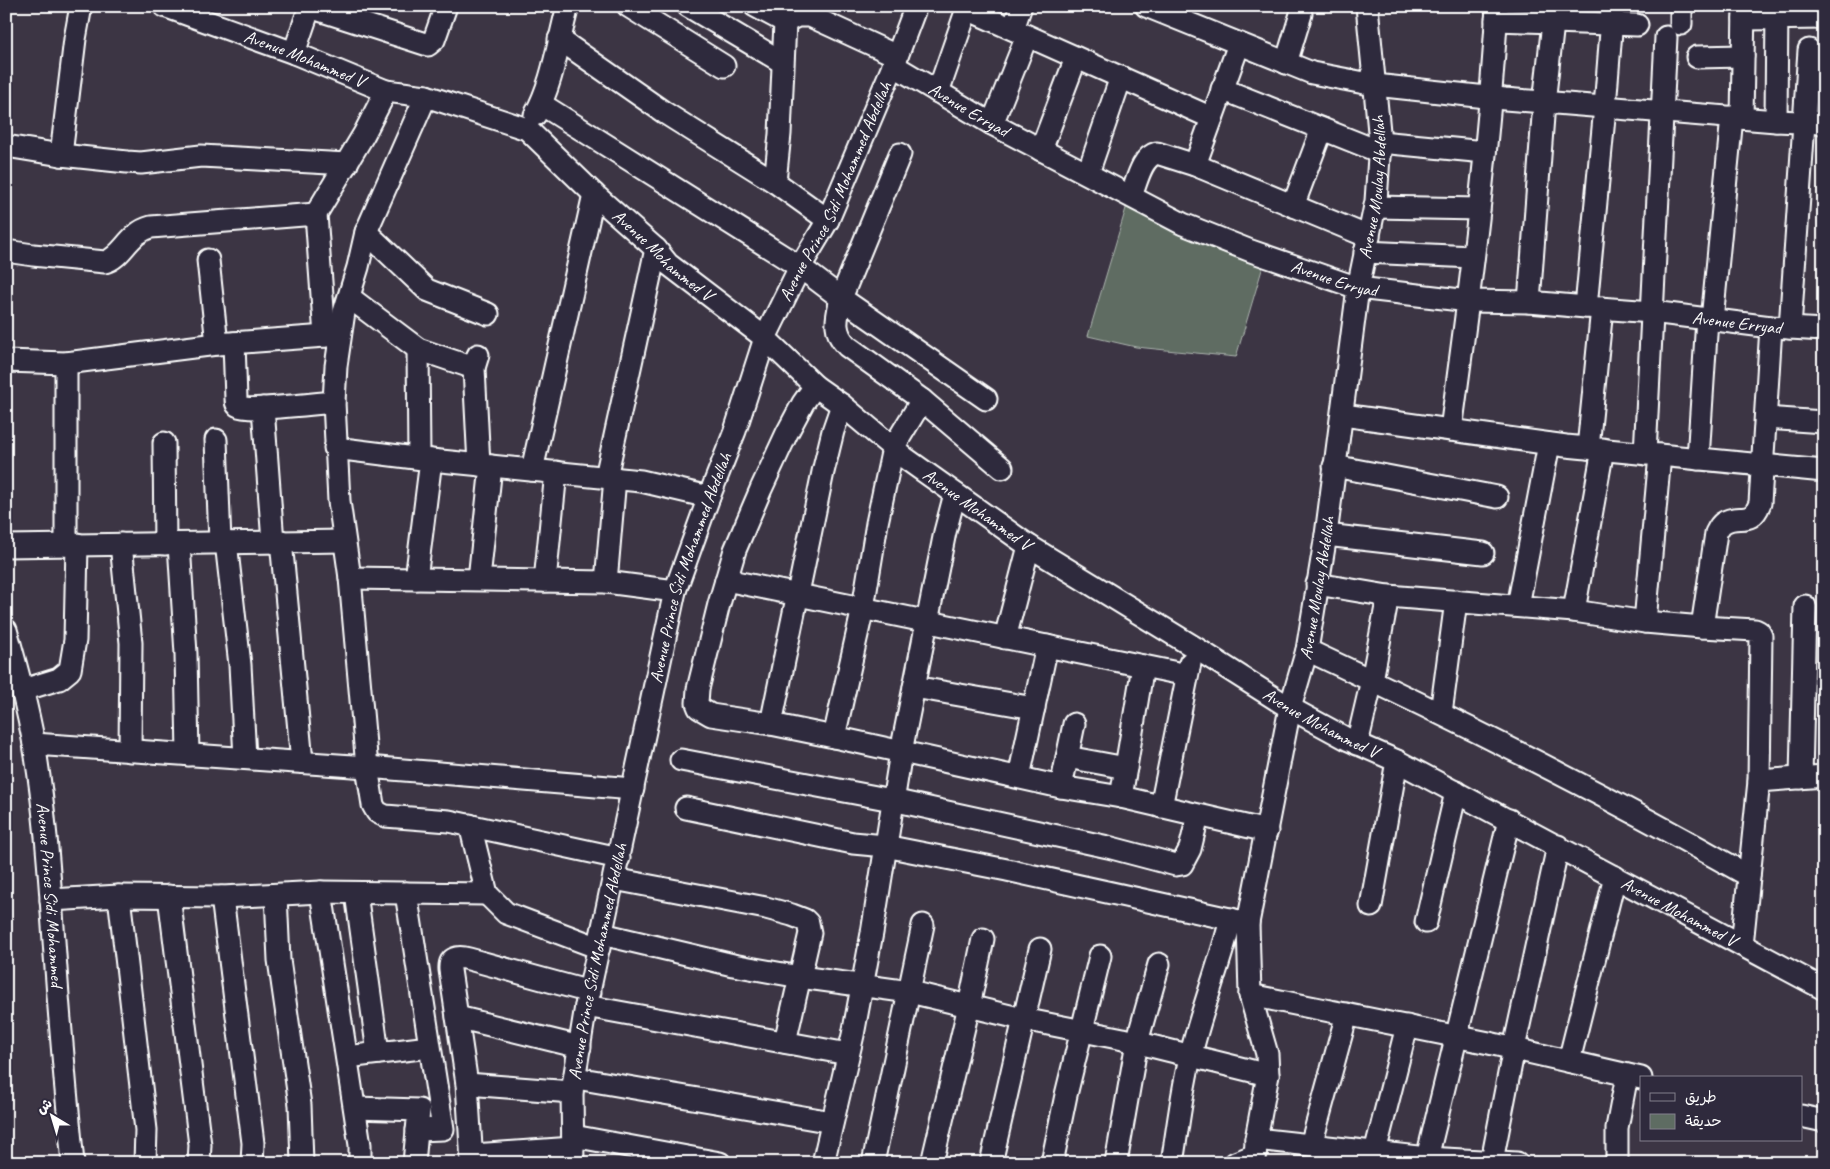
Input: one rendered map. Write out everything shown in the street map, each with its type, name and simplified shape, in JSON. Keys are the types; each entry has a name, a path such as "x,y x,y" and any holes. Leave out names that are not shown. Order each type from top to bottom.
{"street":[{"path":"61,155 75,39 82,6"},
{"name":"Avenue Mohammed V","path":"164,6 196,12 386,91 426,96 527,129 594,194 656,249 668,264 765,338 815,386 842,405 894,448 1029,546 1290,708 1357,744 1397,761 1456,792 1824,989"},
{"path":"294,53 310,7 428,45 434,40 446,6"},
{"path":"527,129 541,104 568,6"},
{"path":"628,6 724,66"},
{"path":"688,6 782,62"},
{"path":"755,6 785,22 780,134 775,182"},
{"name":"Avenue Prince Sidi Mohammed Abdellah","path":"573,1149 574,1085 588,999 675,591 709,496 735,431 765,338 800,267 828,220 916,6"},
{"path":"992,124 1020,32 1021,6"},
{"path":"1146,6 1175,12 1239,44 1312,74 1375,86 1491,98 1814,123"},
{"name":"Avenue Moulay Abdellah","path":"1255,1152 1268,1075 1267,1054 1250,995 1240,921 1267,831 1290,708 1307,650 1316,584 1326,535 1358,288 1375,207 1380,147 1367,6"},
{"path":"938,92 968,8 1212,118"},
{"path":"1776,121 1777,12"},
{"path":"1698,459 1710,320 1737,118 1743,56 1744,13 1777,12 1824,18"},
{"path":"1451,430 1469,301 1491,98 1496,13 1553,23 1577,15 1612,15 1637,25"},
{"path":"1286,63 1301,14"},
{"path":"1574,611 1596,449 1594,308 1612,15"},
{"name":"Avenue Erryad","path":"785,22 797,16 810,16 895,61 938,92 992,124 1183,224 1251,251 1358,288 1469,301 1529,302 1652,312 1710,320 1824,330"},
{"path":"1645,622 1653,454 1652,312 1662,111 1676,22"},
{"path":"1529,302 1544,102 1553,23"},
{"path":"559,39 665,113 775,182 828,220"},
{"path":"1195,166 1239,44"},
{"path":"1702,627 1716,533 1722,524 1728,520 1749,518 1755,514 1760,503 1766,418 1814,123 1809,50"},
{"path":"1697,57 1743,56"},
{"path":"1041,150 1076,58"},
{"path":"1088,173 1121,77"},
{"path":"1222,89 1322,129 1380,147 1485,152"},
{"path":"386,91 347,164 316,214 332,336 335,448 339,502 350,578 372,805 377,812 385,816 448,821 470,825 616,868 805,920 810,927 810,932 786,1042"},
{"path":"332,336 358,267 366,232 426,96"},
{"path":"541,104 800,267 841,298 986,399"},
{"path":"1294,206 1322,129"},
{"path":"6,146 61,155 141,163 201,156 347,164"},
{"path":"1131,196 1144,163 1152,154 1157,153 1195,166 1294,206 1367,244 1473,257"},
{"path":"900,154 841,298 836,318 839,338 847,346 922,400 1002,468"},
{"path":"532,470 594,194"},
{"path":"1375,207 1478,209"},
{"path":"6,251 105,262 113,259 137,232 150,226 316,214"},
{"path":"366,232 427,290 488,314"},
{"path":"606,582 610,478 656,249"},
{"path":"208,260 226,344 236,404 240,407 263,408 334,402"},
{"path":"348,297 418,349 476,361 485,465 479,580"},
{"path":"6,361 66,363 226,344 332,336"},
{"path":"416,578 425,459 418,349"},
{"path":"23,690 60,679 70,670 75,625 66,363"},
{"path":"815,386 803,403 788,433 735,550 719,604 696,703 704,712 711,715 771,724 834,737 1061,787 1121,797 1267,831"},
{"path":"834,737 894,448 922,400"},
{"path":"771,724 823,472 833,431 842,405"},
{"path":"263,408 302,762"},
{"path":"1342,415 1549,444 1824,471"},
{"path":"1766,418 1824,422"},
{"path":"216,440 223,542 240,665 245,758"},
{"path":"164,443 172,544 186,654 188,755"},
{"path":"1518,606 1549,444"},
{"path":"335,448 641,481 709,496"},
{"path":"1334,466 1497,497"},
{"path":"545,581 556,472"},
{"path":"823,1163 848,1054 872,933 901,752 945,532 955,494"},
{"path":"1326,535 1483,553"},
{"path":"6,546 344,541"},
{"path":"121,544 132,642 130,751"},
{"path":"1004,638 1029,546"},
{"path":"350,578 606,582 675,591"},
{"path":"726,580 1187,675"},
{"path":"1316,584 1388,596 1574,611 1645,622 1755,630 1759,632 1761,636 1759,781 1742,945"},
{"path":"1357,744 1372,680 1388,596"},
{"path":"1441,713 1456,602"},
{"path":"1801,778 1805,606"},
{"name":"Avenue Prince Sidi Mohammed","path":"6,630 23,690 34,744 43,810 64,1078 73,1163"},
{"path":"1019,777 1047,646"},
{"path":"1161,807 1194,647"},
{"path":"1307,650 1441,713 1688,841 1749,876"},
{"path":"1121,797 1143,666"},
{"path":"914,687 1034,708"},
{"path":"1061,787 1074,724"},
{"path":"34,744 302,762 633,789"},
{"path":"1067,757 1126,768"},
{"path":"681,760 892,800 1108,847 1176,865 1182,864 1188,855 1198,816"},
{"path":"1371,906 1397,761"},
{"path":"1759,781 1824,776"},
{"path":"1426,922 1456,792"},
{"path":"686,808 853,843 885,846 1007,870 1240,921 1225,945 1209,989 1190,1056 1172,1163"},
{"path":"1427,1158 1509,820"},
{"path":"470,825 487,894 506,913 600,941 733,966 910,992 1023,1019 1137,1042 1268,1075"},
{"path":"1492,1161 1514,1048 1558,846"},
{"path":"1569,1061 1615,877"},
{"path":"51,900 119,896 222,897 321,892 487,894"},
{"path":"321,892 355,1108 360,1145 360,1163"},
{"path":"356,893 378,1053"},
{"path":"406,893 443,1129 415,1147"},
{"path":"276,895 279,960 300,1105 302,1163"},
{"path":"119,896 146,1130 144,1163"},
{"path":"169,896 200,1145 199,1163"},
{"path":"222,897 253,1143 252,1163"},
{"path":"873,1163 923,925"},
{"path":"932,1163 969,1006 982,939"},
{"path":"992,1163 1040,949"},
{"path":"1052,1163 1100,956"},
{"path":"720,1163 573,1149 473,1159 466,1084 450,964 452,960 457,957 469,959 588,999 848,1054"},
{"path":"1116,1163 1137,1042 1159,964"},
{"path":"1250,995 1514,1048 1634,1076 1617,1128 1617,1163"},
{"path":"1311,1145 1346,1014"},
{"path":"457,1017 580,1047"},
{"path":"1375,1152 1407,1026"},
{"path":"347,1057 429,1047"},
{"path":"466,1084 574,1085 832,1122"},
{"path":"355,1108 419,1110 415,1147"},
{"path":"1802,1116 1824,1121"},
{"path":"1235,1163 1255,1152 1311,1145 1427,1158 1517,1163"}],"green space":[{"path":"1127,205 1263,266 1236,357 1136,347 1088,336"}]}
